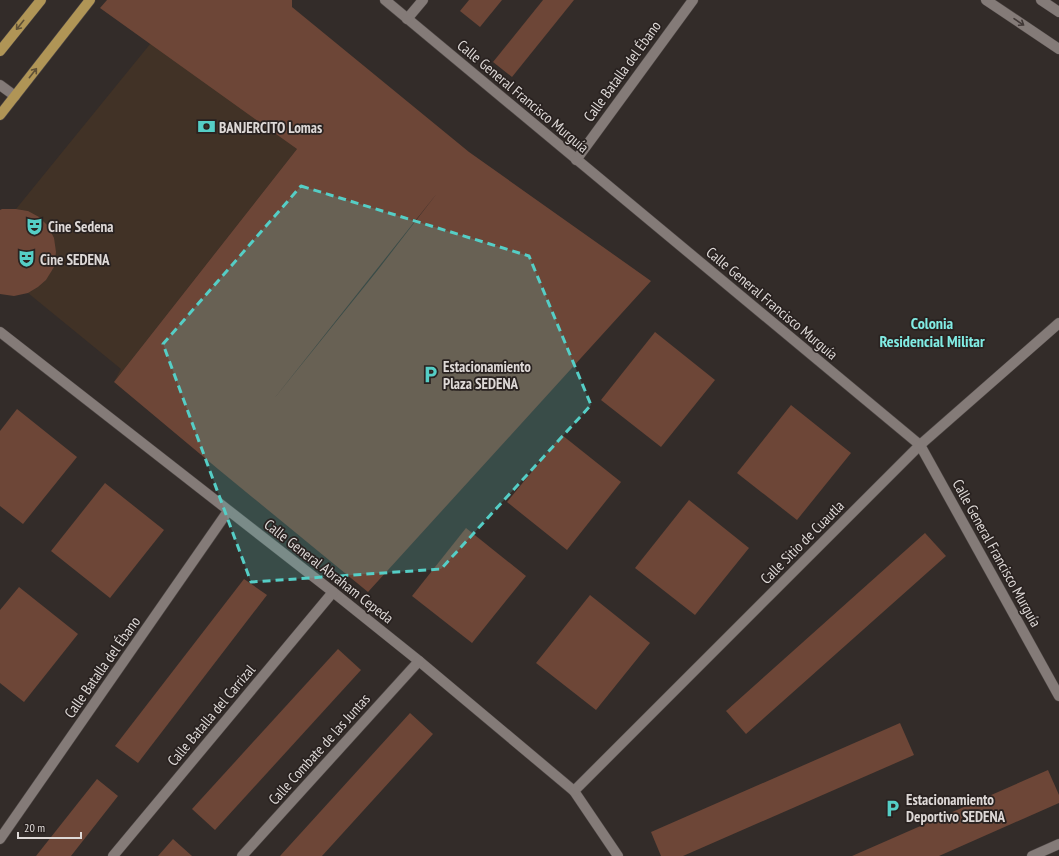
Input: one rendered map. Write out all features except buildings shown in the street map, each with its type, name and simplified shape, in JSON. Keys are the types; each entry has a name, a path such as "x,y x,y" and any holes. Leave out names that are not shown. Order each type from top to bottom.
{"main road":[{"path":"0,51 41,0"},
{"path":"0,115 90,0"}],"street":[{"name":"Calle General Francisco Murguía","path":"385,0 920,445 1059,696"},
{"path":"407,19 423,0"},
{"name":"Calle Batalla del Ébano","path":"576,160 692,0"},
{"path":"986,0 1059,49"},
{"path":"1041,0 1059,12"},
{"path":"0,85 15,96"},
{"name":"Calle Sitio de Cuautla","path":"574,791 920,445 1059,323"},
{"name":"Calle General Abraham Cepeda","path":"0,332 333,592 419,661 574,791 618,856"},
{"name":"Calle Batalla del Ébano","path":"0,839 228,511"},
{"name":"Calle Batalla del Carrizal","path":"113,856 333,592"},
{"name":"Calle Combate de las Juntas","path":"242,856 419,661"},
{"path":"1032,856 1059,844"}],"highlighted area":[{"path":"301,186 529,256 591,405 441,569 251,582 163,344"}],"shaded area":[{"path":"155,38 297,149 114,382 121,369 28,293 46,280 53,267 28,211 16,209"}],"place":[{"name":"BANJERCITO Lomas","path":"206,127"},
{"name":"Cine Sedena","path":"35,226"},
{"name":"Cine SEDENA","path":"27,259"},
{"name":"Estacionamiento Plaza SEDENA","path":"430,375"},
{"name":"Estacionamiento Deportivo SEDENA","path":"893,808"}],"district":[{"name":"Colonia Residencial Militar","path":"932,332"}]}
